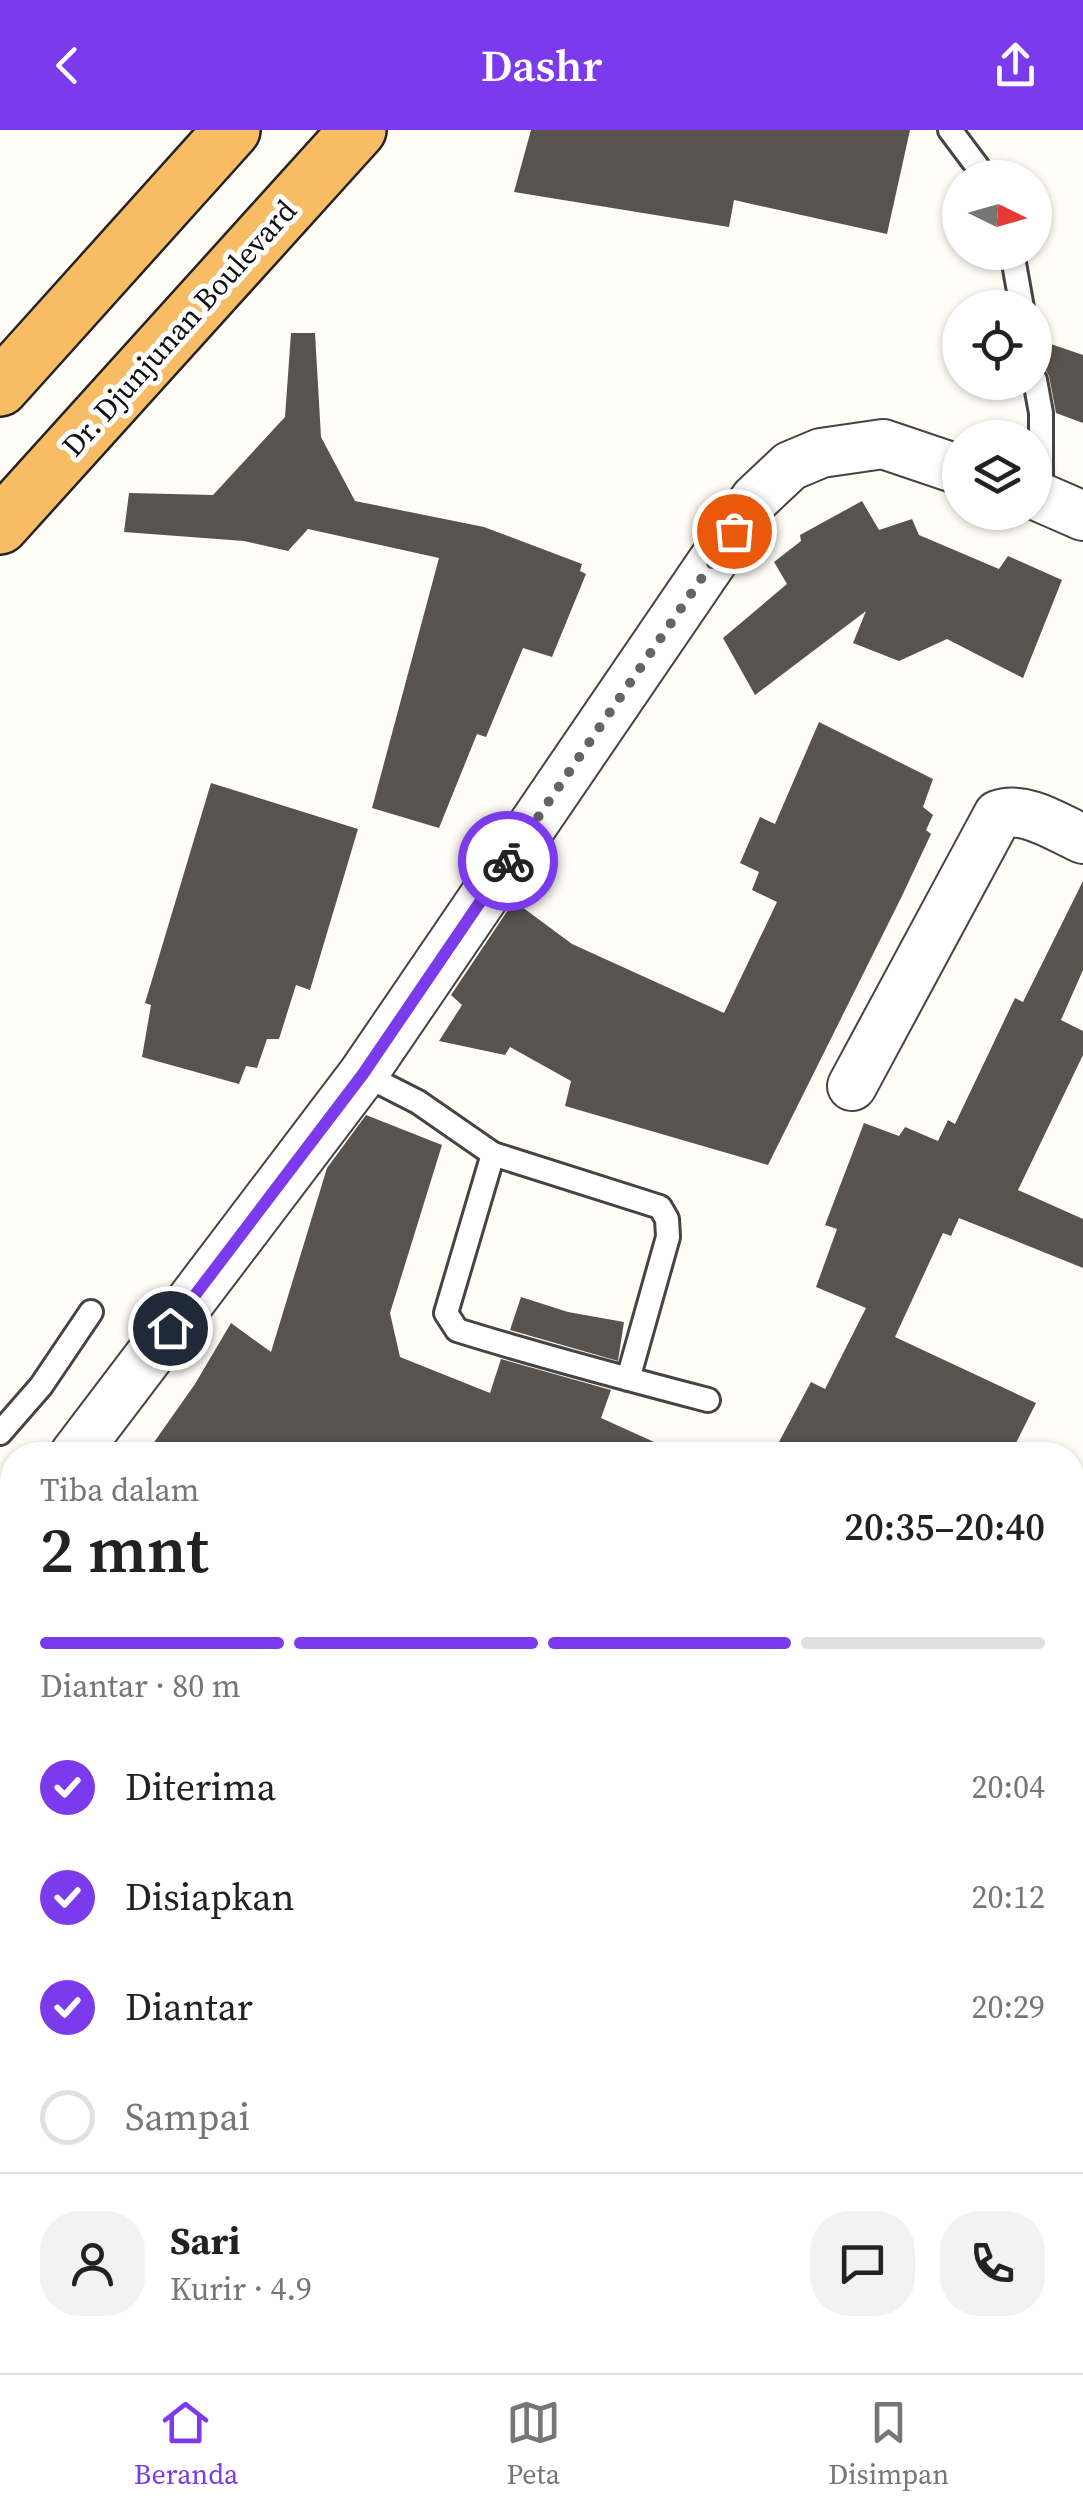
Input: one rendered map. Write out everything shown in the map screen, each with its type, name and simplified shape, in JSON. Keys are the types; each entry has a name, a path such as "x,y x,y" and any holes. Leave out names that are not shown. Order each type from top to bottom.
{"highway":[{"path":"0,388 232,130"},
{"name":"Dr. Djunjunan Boulevard","path":"0,526 358,130"}],"street":[{"path":"84,1442 363,1074 755,499 790,466 821,453 883,444 942,464"},
{"path":"852,1086 998,815 1010,810 1026,814 1083,839"}],"lane":[{"path":"950,130 972,160"},
{"path":"1039,400 1053,503"},
{"path":"363,1074 418,1102 493,1154 660,1207 667,1218 668,1238 628,1379"},
{"path":"493,1154 446,1313 449,1322 456,1330 492,1341 708,1400"},
{"path":"0,1434 41,1386 91,1312"}],"building":[{"path":"531,130 910,130 887,234 734,200 729,227 514,192"},
{"path":"291,333 315,333 321,437 355,501 484,527 582,564 580,571 586,574 552,657 523,648 486,737 477,734 439,828 372,808 439,558 308,529 288,551 244,541 124,532 129,493 213,495 285,417"},
{"path":"1052,344 1083,355 1083,423 1056,413"},
{"path":"862,501 879,530 912,519 919,535 999,569 1008,556 1062,580 1023,678 947,639 899,661 853,643 866,611 755,695 723,638 787,584 774,562 801,541 800,535"},
{"path":"819,722 933,779 923,807 933,815 926,830 931,834 768,1165 565,1106 571,1081 510,1047 505,1055 439,1041 462,1005 451,995 514,901 572,944 724,1013 777,902 752,890 759,872 740,863 760,817 775,824"},
{"path":"211,783 358,829 310,990 296,985 279,1039 267,1039 257,1068 246,1066 239,1084 142,1057 151,1005 145,1003"},
{"path":"1083,881 1083,970 1061,1020 1083,1031 1083,1055 1018,1190 1083,1219 1083,1268 959,1218 951,1236 943,1233 895,1337 1036,1403 1016,1442 779,1442 811,1382 825,1389 866,1308 816,1287 837,1229 825,1225 864,1123 899,1136 905,1127 938,1141 948,1120 955,1124 1015,998 1023,1002"},
{"path":"366,1115 442,1145 390,1313 400,1357 490,1393 501,1359 611,1390 601,1418 654,1442 154,1442 231,1323 271,1352 327,1168"},
{"path":"521,1297 568,1312 624,1322 618,1361 510,1330"}],"way so far":[{"path":"508,861 734,531"}],"route":[{"path":"170,1328 363,1074 508,861"}]}
